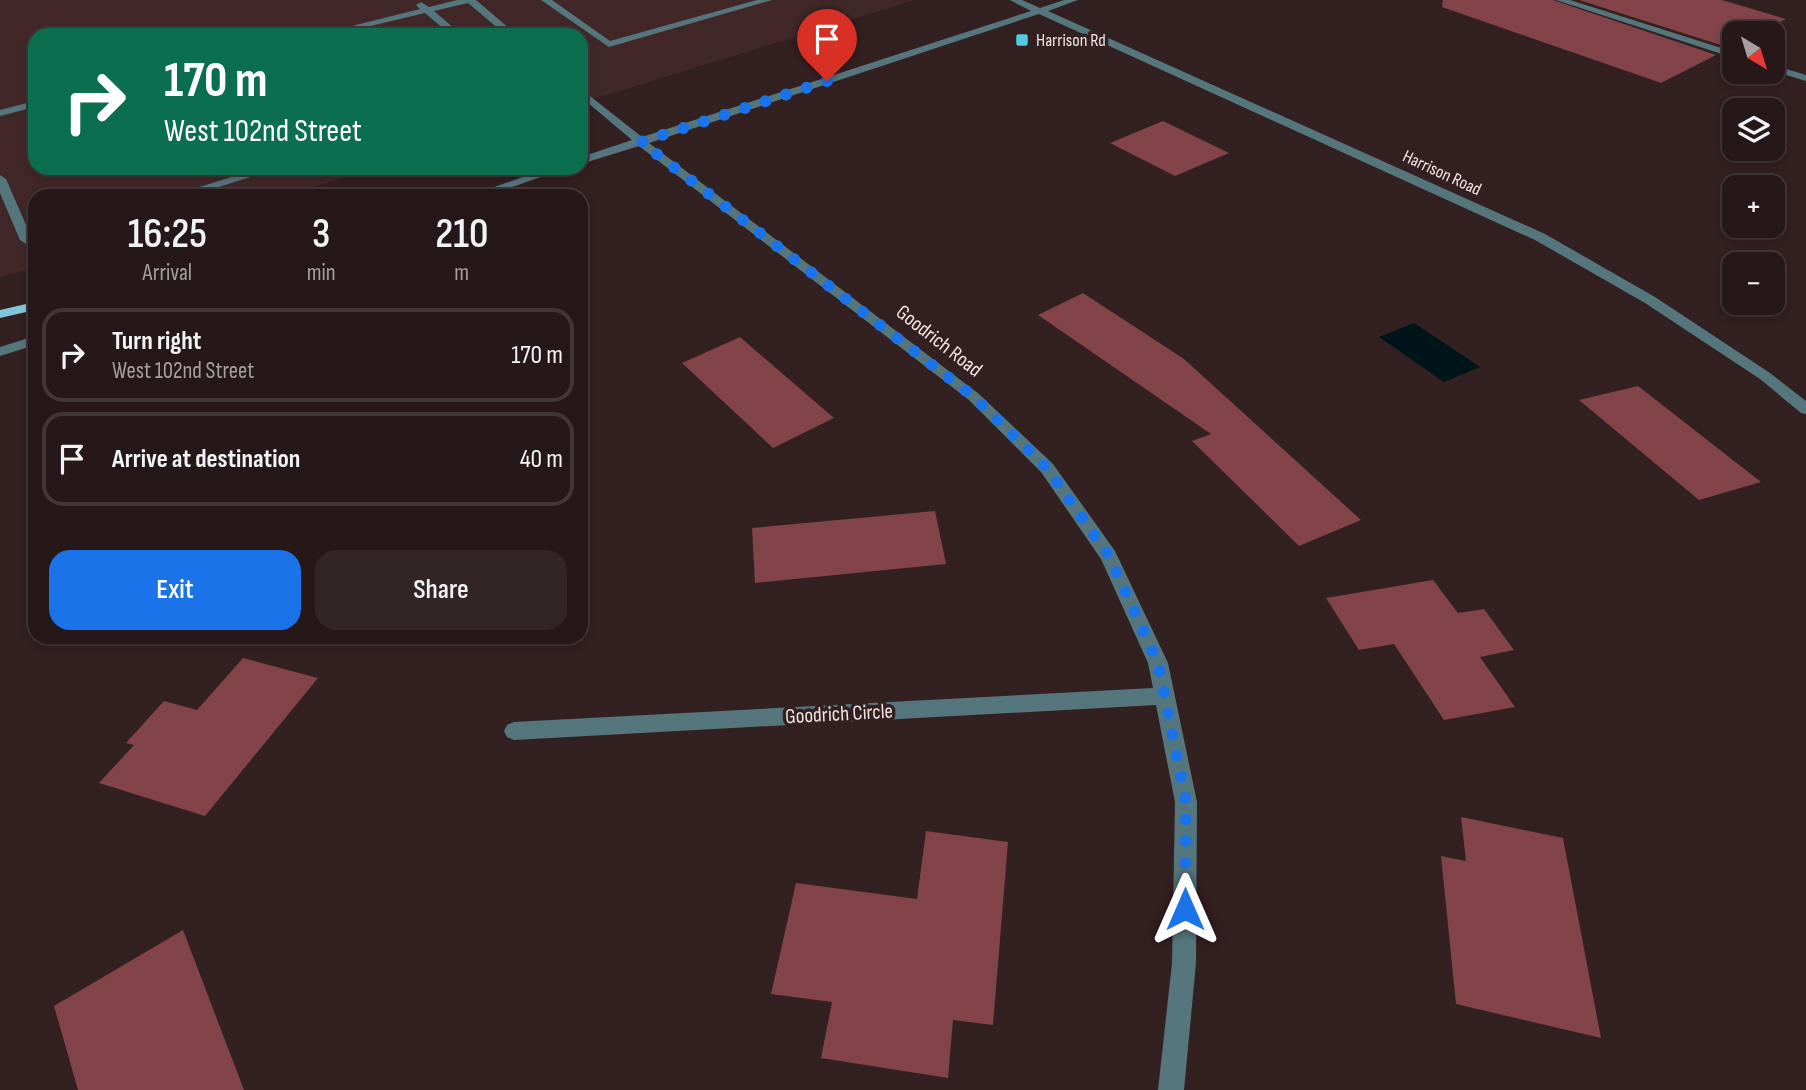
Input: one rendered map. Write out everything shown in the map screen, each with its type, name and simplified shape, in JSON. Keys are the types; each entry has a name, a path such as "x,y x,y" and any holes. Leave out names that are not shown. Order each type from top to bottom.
{"main road":[{"path":"0,314 28,308"}],"street":[{"path":"415,0 449,28"},
{"path":"349,28 469,0 503,28"},
{"path":"547,0 586,28"},
{"path":"588,29 609,44 767,0"},
{"name":"Harrison Road","path":"1015,0 1540,237 1650,300 1765,376 1806,409"},
{"path":"588,159 1073,0"},
{"path":"1561,0 1722,51"},
{"path":"1785,72 1806,78"},
{"name":"Goodrich Road","path":"588,98 641,142 974,397 1047,468 1109,556 1158,663 1186,802 1184,963 1171,1090"},
{"path":"0,113 28,106"},
{"path":"201,189 249,175"},
{"path":"489,189 511,175"},
{"path":"496,189 539,175"},
{"path":"0,178 28,239"},
{"path":"0,352 28,342"},
{"name":"Goodrich Circle","path":"514,731 1164,696"}],"shaded area":[{"path":"0,0 915,0 588,101 588,28 28,28 28,175 352,175 307,189 28,189 28,270 0,277"},
{"path":"1414,323 1480,367 1444,382 1379,337"}],"building":[{"path":"1443,0 1553,0 1716,55 1661,83 1442,7"},
{"path":"1579,0 1722,0 1786,19 1722,21 1722,45"},
{"path":"1163,121 1229,153 1175,176 1110,143"},
{"path":"1083,293 1184,359 1361,520 1299,546 1192,441 1211,434 1038,315"},
{"path":"740,337 834,418 773,448 682,363"},
{"path":"1638,386 1761,482 1699,500 1579,400"},
{"path":"935,511 946,564 755,583 752,528"},
{"path":"1433,580 1458,613 1484,609 1514,650 1480,657 1515,707 1444,720 1394,644 1359,650 1326,598"},
{"path":"243,658 318,678 205,816 99,783 134,745 126,743 164,701 197,710"},
{"path":"1461,817 1563,838 1601,1038 1456,1004 1441,856 1466,861"},
{"path":"926,831 1008,842 993,1025 953,1020 948,1078 821,1058 832,1002 771,994 796,883 917,899"},
{"path":"183,930 244,1090 78,1090 54,1006"}],"place":[{"name":"Harrison Rd","path":"1022,40"}],"route":[{"path":"827,81 641,142 974,397 1047,468 1109,556 1158,663 1186,802 1185,909"}]}
